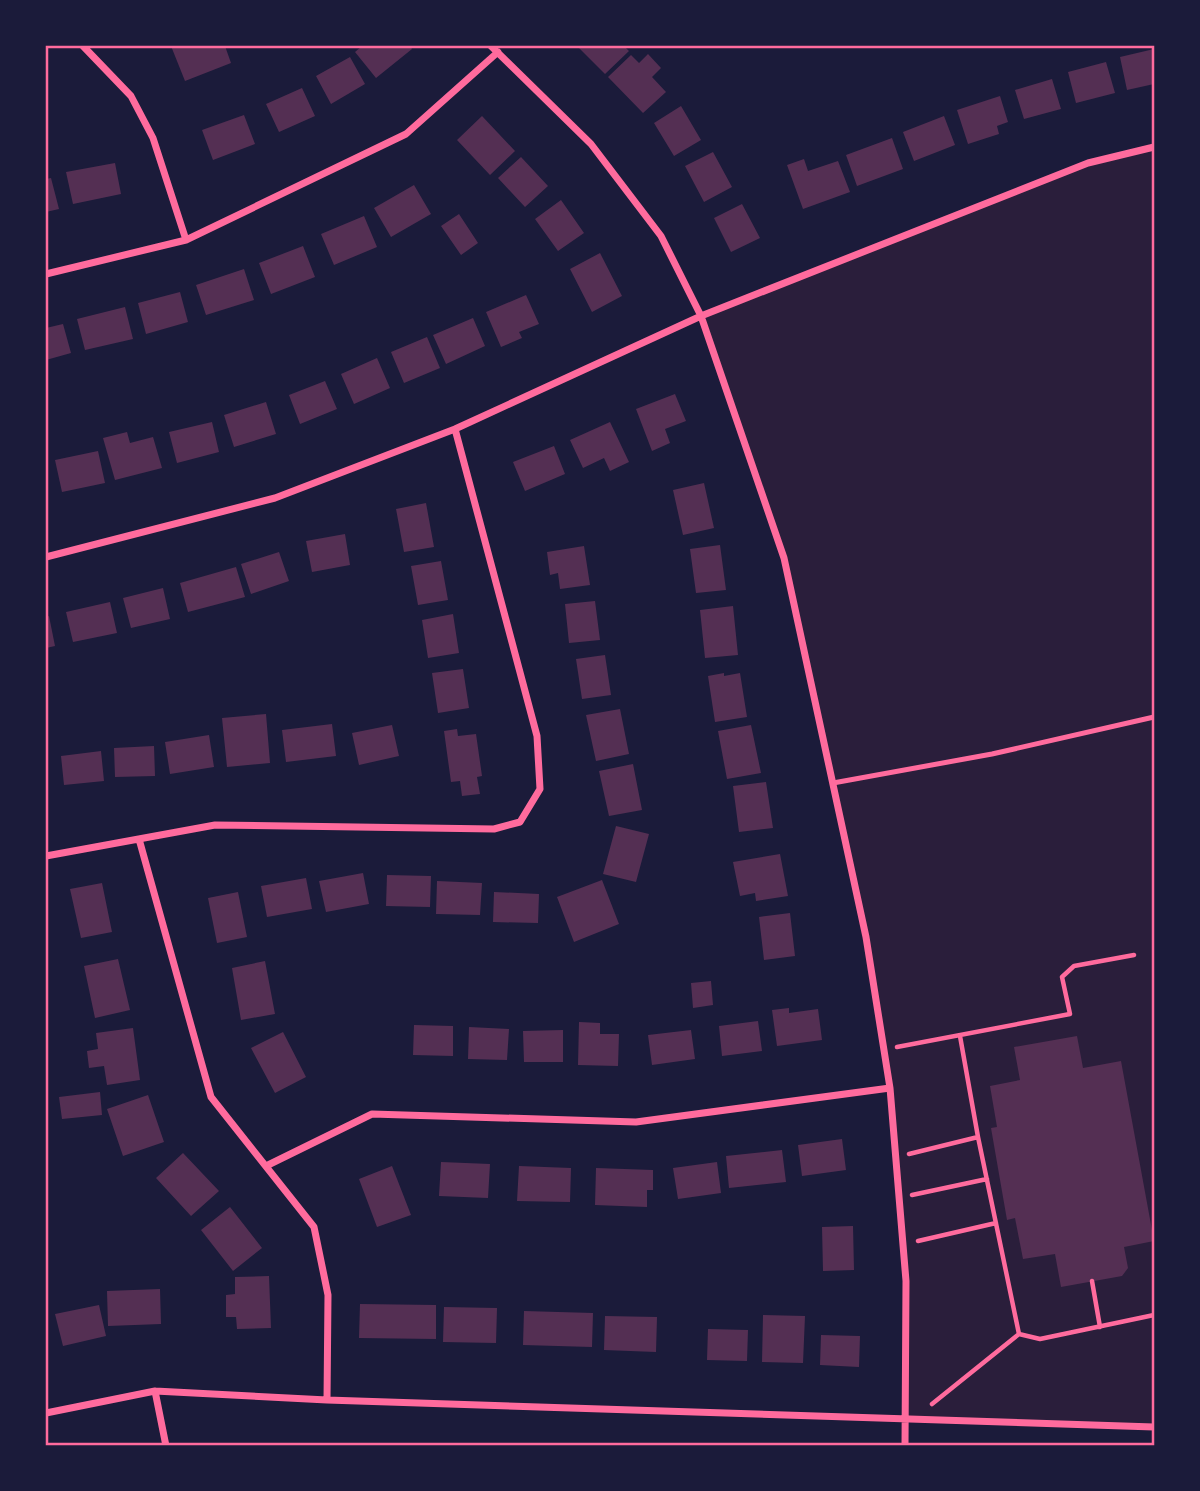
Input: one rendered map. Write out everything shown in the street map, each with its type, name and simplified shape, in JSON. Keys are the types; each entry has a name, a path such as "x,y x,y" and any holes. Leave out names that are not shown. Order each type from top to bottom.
{"street":[{"path":"83,46 131,96 137,106 153,138 186,240"},
{"path":"491,46 591,144 661,236 701,316 784,558 866,937 890,1088 906,1281 905,1446"},
{"path":"46,274 186,240 406,134 498,52"},
{"path":"46,557 275,498 454,429 701,316 1088,163 1154,147"},
{"path":"46,856 215,825 494,829 520,822 540,789 537,736 454,429"},
{"path":"139,839 211,1097 314,1227 328,1295 327,1400"},
{"path":"266,1166 372,1114 636,1122 890,1088"},
{"path":"155,1391 166,1446"},
{"path":"46,1413 155,1391 327,1400 1154,1427"}],"lane":[{"path":"833,783 992,754 1154,717"}],"path":[{"path":"882,1049 1070,1014 1062,977 1074,966 1090,961 1134,955"},
{"path":"960,1036 978,1138 1019,1334"},
{"path":"896,1158 978,1138"},
{"path":"899,1197 986,1178"},
{"path":"903,1244 996,1223"},
{"path":"1092,1281 1100,1327"},
{"path":"1019,1334 1040,1339 1154,1315"},
{"path":"904,1420 942,1398 1019,1334"}],"shaded area":[{"path":"1154,147 1154,1427 904,1420 906,1281 890,1088 836,799 784,558 701,316 1088,163"}],"building":[{"path":"171,46 225,46 231,63 185,81"},
{"path":"362,46 410,46 412,49 376,78 355,52"},
{"path":"577,46 624,46 629,51 605,74"},
{"path":"1154,49 1154,84 1127,90 1120,57"},
{"path":"648,54 661,68 652,77 666,92 643,113 608,77 631,55 639,63"},
{"path":"350,57 365,84 331,104 316,76"},
{"path":"1106,62 1115,93 1076,103 1068,72"},
{"path":"1052,79 1061,109 1024,119 1015,90"},
{"path":"302,88 315,116 279,132 266,104"},
{"path":"1000,96 1008,122 997,126 999,134 968,144 957,110"},
{"path":"681,106 701,140 674,156 654,123"},
{"path":"244,115 255,144 213,160 202,130"},
{"path":"482,116 515,151 490,175 457,140"},
{"path":"944,116 955,145 914,161 903,132"},
{"path":"892,138 903,169 857,186 846,155"},
{"path":"713,152 732,187 704,202 685,166"},
{"path":"521,157 548,186 525,207 498,178"},
{"path":"804,159 808,171 838,161 850,192 803,209 787,165"},
{"path":"115,163 121,194 73,204 66,172"},
{"path":"51,178 59,209 46,212 46,179"},
{"path":"414,185 431,214 391,237 374,208"},
{"path":"561,200 584,233 558,251 535,219"},
{"path":"742,204 760,238 731,252 714,218"},
{"path":"459,214 478,243 461,255 441,226"},
{"path":"364,216 377,247 334,265 321,234"},
{"path":"303,246 315,277 271,294 259,263"},
{"path":"600,253 622,296 592,312 570,269"},
{"path":"244,269 254,300 206,315 196,285"},
{"path":"180,292 188,322 146,334 138,303"},
{"path":"526,295 539,324 519,332 522,338 501,347 486,312"},
{"path":"125,307 133,339 85,350 77,319"},
{"path":"473,318 485,346 446,364 433,335"},
{"path":"63,324 71,353 46,360 46,328"},
{"path":"427,337 440,368 404,383 391,352"},
{"path":"377,358 390,388 354,404 341,374"},
{"path":"325,381 337,409 300,424 289,395"},
{"path":"675,394 686,421 665,429 670,443 652,451 636,409"},
{"path":"266,402 276,434 234,447 224,415"},
{"path":"212,422 219,452 177,463 169,432"},
{"path":"610,422 629,462 610,471 604,458 583,468 570,440"},
{"path":"127,432 130,443 153,437 162,468 115,480 103,438"},
{"path":"554,446 565,474 525,491 513,462"},
{"path":"98,451 105,483 62,492 55,460"},
{"path":"704,483 714,528 683,535 673,490"},
{"path":"426,503 434,547 404,552 396,509"},
{"path":"345,534 350,565 312,572 306,541"},
{"path":"720,545 726,590 696,593 690,549"},
{"path":"584,546 590,585 560,589 558,573 550,575 547,552"},
{"path":"279,552 289,581 251,594 241,564"},
{"path":"441,561 448,600 418,605 411,566"},
{"path":"236,567 245,597 188,612 180,583"},
{"path":"163,588 170,619 131,628 123,598"},
{"path":"595,601 600,640 569,643 565,604"},
{"path":"110,602 117,633 73,642 66,612"},
{"path":"733,606 738,655 705,658 700,610"},
{"path":"453,614 459,653 428,658 422,620"},
{"path":"49,616 55,646 46,648 46,617"},
{"path":"605,655 611,695 582,699 576,659"},
{"path":"463,669 469,708 438,713 432,673"},
{"path":"724,673 724,676 740,673 747,717 715,722 708,676"},
{"path":"620,709 629,754 596,761 586,715"},
{"path":"266,714 270,763 227,767 222,718"},
{"path":"332,724 336,756 286,762 282,730"},
{"path":"392,725 399,756 359,765 352,733"},
{"path":"751,725 761,773 727,779 718,731"},
{"path":"457,729 458,736 476,734 482,776 477,777 480,794 462,796 460,781 451,782 444,731"},
{"path":"209,735 214,767 170,774 165,742"},
{"path":"154,746 155,776 115,777 114,748"},
{"path":"101,751 104,781 64,785 61,756"},
{"path":"633,764 642,810 609,816 599,771"},
{"path":"766,782 773,828 739,832 733,786"},
{"path":"616,826 649,834 636,882 603,874"},
{"path":"780,854 788,896 756,901 755,893 740,896 733,862"},
{"path":"363,873 369,904 326,912 319,881"},
{"path":"387,875 431,876 430,907 386,906"},
{"path":"306,878 312,909 267,917 261,886"},
{"path":"602,880 619,924 574,942 557,897"},
{"path":"437,881 482,883 480,915 436,914"},
{"path":"102,883 112,932 81,938 70,889"},
{"path":"238,892 247,937 217,943 208,898"},
{"path":"494,892 539,894 538,923 493,922"},
{"path":"790,913 795,956 764,960 759,917"},
{"path":"118,959 130,1010 95,1018 84,966"},
{"path":"265,961 275,1014 241,1020 232,968"},
{"path":"711,981 713,1005 693,1008 691,983"},
{"path":"789,1008 789,1013 818,1009 822,1040 777,1046 772,1010"},
{"path":"758,1021 762,1051 722,1056 719,1026"},
{"path":"579,1022 600,1023 600,1034 619,1034 618,1066 578,1065"},
{"path":"414,1025 453,1026 453,1056 413,1055"},
{"path":"469,1027 509,1029 507,1060 468,1059"},
{"path":"133,1028 140,1080 107,1085 104,1066 89,1068 87,1051 98,1049 96,1033"},
{"path":"563,1030 563,1062 524,1062 523,1031"},
{"path":"691,1030 695,1059 652,1065 648,1035"},
{"path":"283,1032 306,1077 275,1093 251,1048"},
{"path":"1077,1036 1083,1068 1121,1061 1154,1241 1124,1247 1128,1268 1122,1276 1061,1287 1055,1254 1023,1259 1015,1218 1007,1220 991,1128 997,1127 990,1086 1020,1080 1014,1047"},
{"path":"100,1092 102,1115 62,1119 59,1097"},
{"path":"148,1095 164,1142 123,1156 107,1109"},
{"path":"842,1139 846,1170 802,1176 798,1145"},
{"path":"782,1150 786,1182 729,1188 726,1156"},
{"path":"183,1153 219,1191 191,1216 156,1178"},
{"path":"441,1162 490,1164 488,1198 439,1196"},
{"path":"717,1162 721,1193 678,1199 673,1168"},
{"path":"392,1166 411,1215 377,1227 359,1179"},
{"path":"519,1166 571,1168 570,1202 517,1201"},
{"path":"596,1168 653,1170 653,1190 647,1190 647,1207 595,1205"},
{"path":"230,1207 262,1248 233,1271 201,1230"},
{"path":"853,1226 854,1270 823,1271 822,1227"},
{"path":"269,1276 271,1328 237,1329 236,1317 226,1317 226,1295 235,1294 235,1277"},
{"path":"160,1289 161,1324 108,1326 107,1291"},
{"path":"360,1304 436,1305 436,1339 359,1338"},
{"path":"99,1305 106,1336 63,1346 55,1314"},
{"path":"444,1307 497,1308 496,1343 443,1342"},
{"path":"524,1311 593,1313 592,1347 523,1345"},
{"path":"763,1315 805,1316 803,1363 762,1362"},
{"path":"605,1316 657,1317 656,1352 604,1350"},
{"path":"708,1329 748,1330 747,1361 707,1360"},
{"path":"821,1335 860,1336 859,1367 820,1365"}]}
